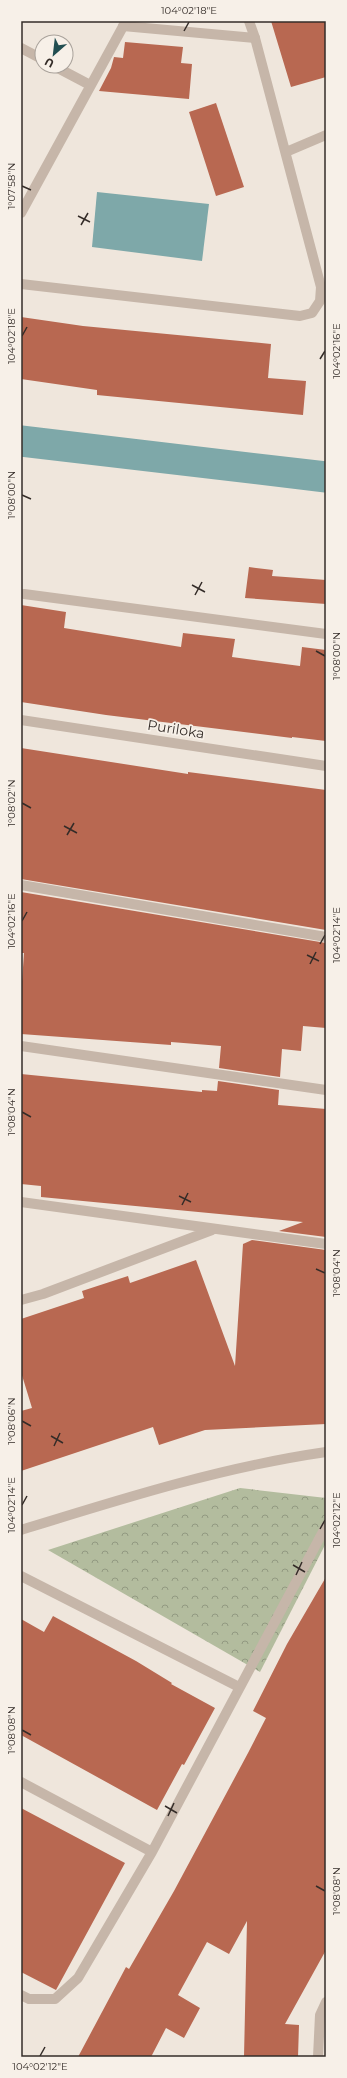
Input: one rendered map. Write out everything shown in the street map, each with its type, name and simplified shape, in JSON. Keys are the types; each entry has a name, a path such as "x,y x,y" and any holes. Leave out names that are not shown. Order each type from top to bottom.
{"street":[{"path":"21,284 300,316 312,313 320,301 321,287 256,38 249,21"},
{"path":"21,213 90,85 125,24 256,38"},
{"path":"21,48 34,55"},
{"path":"69,74 90,85"},
{"path":"286,152 326,135"},
{"path":"24,594 326,634"},
{"name":"Puriloka","path":"21,720 326,766"},
{"path":"21,885 326,936"},
{"path":"21,1046 326,1090"},
{"path":"21,1202 326,1244"},
{"path":"21,1300 43,1294 214,1229"},
{"path":"21,1530 133,1495 289,1457 326,1452"},
{"path":"21,1996 29,1999 55,1999 78,1978 152,1852 326,1526"},
{"path":"21,1576 239,1687"},
{"path":"21,1782 152,1852"},
{"path":"318,2057 320,2015 326,2002"}],"green space":[{"path":"240,1488 326,1498 326,1543 260,1672 48,1550"}],"water":[{"path":"97,192 209,204 202,261 92,247"}],"building":[{"path":"271,21 326,21 326,77 291,87"},
{"path":"125,42 183,47 181,63 192,64 189,99 99,91 111,68 114,57 123,58"},
{"path":"216,103 244,187 216,196 189,112"},
{"path":"21,317 83,326 271,344 268,378 306,381 303,415 97,395 97,390 21,379"},
{"path":"249,567 273,570 272,576 326,580 326,604 245,598"},
{"path":"21,605 66,612 64,628 181,647 183,633 235,639 232,657 300,666 302,647 326,650 326,741 106,715 21,702"},
{"path":"21,748 188,774 188,772 326,790 326,930 21,879"},
{"path":"21,892 326,943 326,1028 303,1026 301,1051 282,1049 280,1077 219,1068 221,1046 171,1042 171,1045 21,1034 21,996 24,953 21,953"},
{"path":"21,1074 202,1092 202,1090 217,1091 218,1081 279,1090 278,1105 326,1109 326,1237 279,1231 303,1222 41,1197 41,1186 21,1184"},
{"path":"252,1240 326,1250 326,1424 205,1430 159,1445 153,1427 21,1471 21,1411 32,1408 21,1372 21,1319 84,1298 82,1291 128,1276 130,1283 196,1260 235,1366 243,1244"},
{"path":"326,1577 326,1950 285,2024 299,2025 298,2057 244,2057 247,1921 229,1954 207,1942 178,1995 200,2008 184,2038 166,2028 151,2057 78,2057 126,1967 129,1969 174,1891 248,1753 266,1718 253,1711 287,1644"},
{"path":"53,1616 136,1661 172,1683 171,1684 215,1708 184,1765 182,1764 157,1810 21,1735 21,1619 44,1632"},
{"path":"21,1808 125,1863 56,1990 21,1972"}],"waterway":[{"path":"21,441 326,477"}]}
